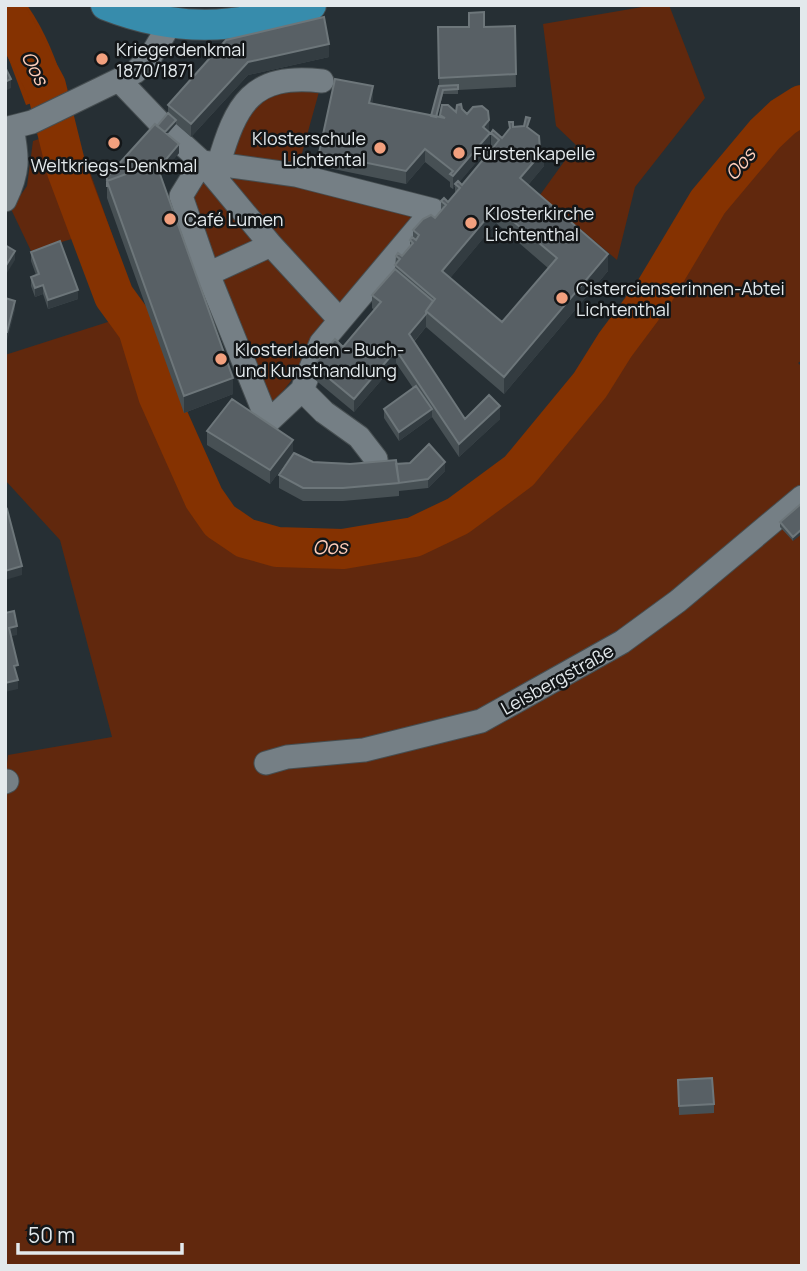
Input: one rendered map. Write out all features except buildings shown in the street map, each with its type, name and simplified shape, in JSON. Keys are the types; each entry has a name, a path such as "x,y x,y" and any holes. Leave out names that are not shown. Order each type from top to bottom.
{"main road":[{"path":"106,5 153,21 170,23 233,23 304,6"}],"street":[{"path":"5,200 16,177 16,126 69,106 135,72 149,59 170,23"},
{"path":"210,164 296,175 433,210 321,343 302,390 268,422 208,274 181,196 210,164 239,109 258,89 298,79 322,81"},
{"path":"120,81 165,129 210,164 271,245 340,320"},
{"path":"208,274 271,245"},
{"path":"302,390 324,412 359,437 376,459"},
{"name":"Leisbergstraße","path":"266,763 287,757 365,750 481,721 622,642 678,601 802,497"}],"shaded area":[{"path":"654,5 669,5 705,98 635,187 617,260 540,195 576,145 556,126 543,24"},
{"path":"322,81 296,175 433,210 268,410 182,195 218,165 258,89"},
{"path":"802,95 802,360 798,363 802,367 802,1266 5,1266 5,782 8,755 112,737 60,540 5,480 5,355 111,321 82,236 31,251 11,209 27,186 33,141 45,137 62,178 89,169 170,399 201,478 223,514 252,534 307,543 403,532 456,509 512,467 635,306 700,207 773,114"}],"water":[{"path":"5,5 27,5 50,46 66,91 26,105 5,49"}],"waterway":[{"name":"Oos","path":"5,10 46,86 67,171 114,296 138,329 158,395 204,498 220,521 245,538 277,547 343,549 414,537 458,516 519,471 590,385 615,345 653,294 708,202 765,134 783,117 802,105"}],"place":[{"name":"Kriegerdenkmal 1870/1871","path":"102,59"},
{"name":"Weltkriegs-Denkmal","path":"114,143"},
{"name":"Klosterschule Lichtental","path":"380,148"},
{"name":"Fürstenkapelle","path":"459,153"},
{"name":"Café Lumen","path":"170,219"},
{"name":"Klosterkirche Lichtenthal","path":"471,223"},
{"name":"Cistercienserinnen-Abtei Lichtenthal","path":"562,298"},
{"name":"Klosterladen - Buch- und Kunsthandlung","path":"221,359"}]}
